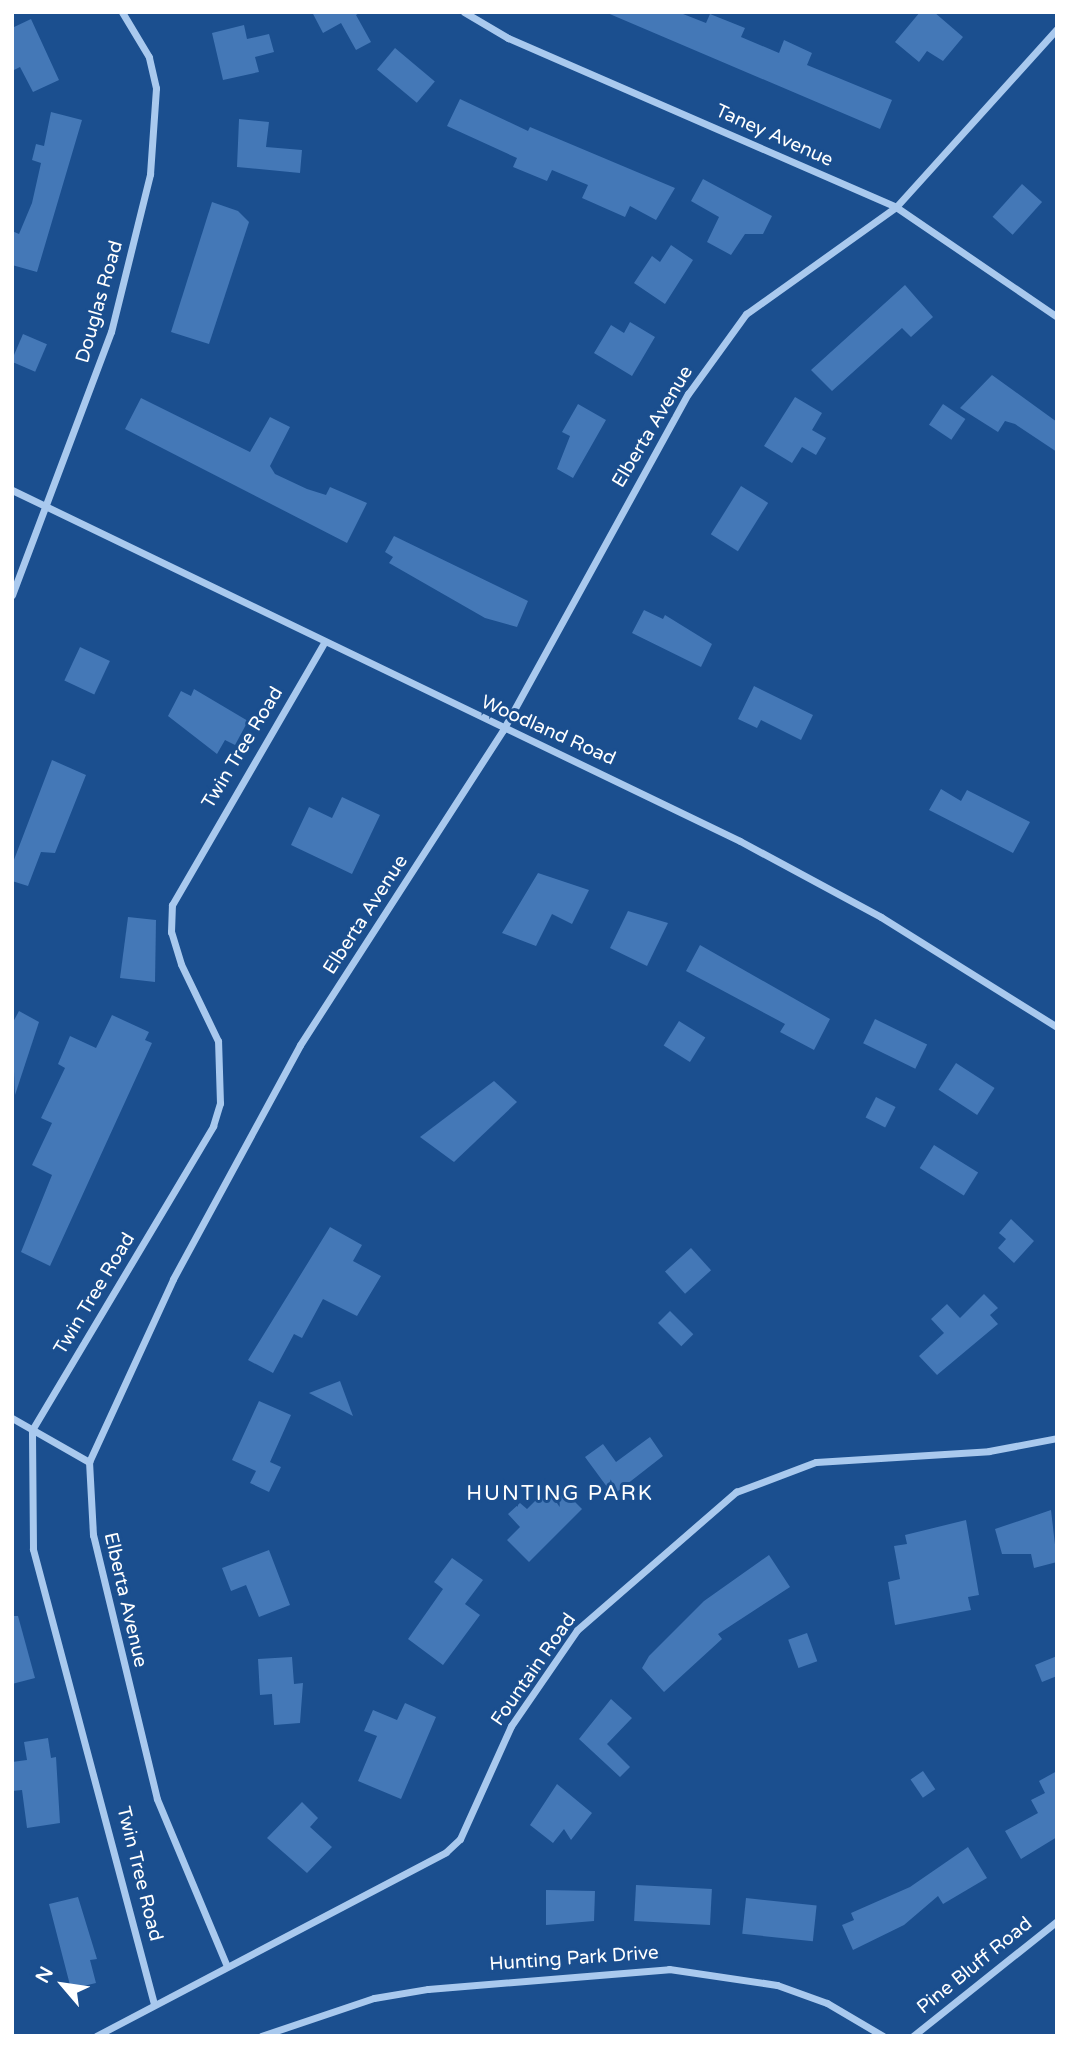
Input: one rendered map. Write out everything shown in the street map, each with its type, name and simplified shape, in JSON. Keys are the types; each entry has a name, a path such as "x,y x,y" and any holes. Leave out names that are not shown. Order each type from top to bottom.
{"street":[{"name":"Douglas Road","path":"12,595 111,332 150,174 156,88 149,57 122,12"},
{"name":"Taney Avenue","path":"464,12 508,38 896,207 1057,317"},
{"name":"Elberta Avenue","path":"226,1964 157,1798 93,1535 89,1462 173,1279 300,1045 503,730 668,429 724,342 774,290 896,207 1057,29"},
{"name":"Woodland Road","path":"12,490 48,505 323,644 740,841 893,924 1057,1027"},
{"name":"Twin Tree Road","path":"153,2004 33,1549 32,1430 213,1126 220,1103 218,1041 181,964 171,932 172,905 323,644"},
{"path":"12,1418 89,1462"},
{"name":"Fountain Road","path":"96,2036 460,1839 511,1726 577,1630 736,1492 816,1462 989,1451 1057,1438"},
{"name":"Pine Bluff Road","path":"913,2036 1057,1921"},
{"name":"Hunting Park Drive","path":"261,2036 340,2008 428,1989 668,1969 777,1985 827,2003 883,2036"}],"building":[{"path":"312,12 361,12 356,15 371,42 356,50 341,23 323,33"},
{"path":"605,12 678,12 706,23 710,14 745,28 741,37 779,53 784,40 812,53 807,65 892,100 880,129"},
{"path":"920,12 934,12 963,37 943,61 927,51 919,62 895,42"},
{"path":"31,19 59,80 33,92 20,67 12,71 12,28"},
{"path":"244,25 247,39 269,34 274,52 255,57 259,72 223,80 212,33"},
{"path":"395,48 435,81 417,103 377,69"},
{"path":"460,99 528,131 530,127 675,188 656,220 630,206 625,217 582,198 588,185 552,170 547,181 513,167 517,158 447,126"},
{"path":"51,112 82,120 37,272 12,265 12,231 19,234 32,203 41,163 32,160 36,144 44,146"},
{"path":"239,119 269,122 266,147 302,150 300,173 237,167"},
{"path":"703,179 772,216 763,234 745,234 731,255 707,242 719,217 691,201"},
{"path":"1022,184 1042,202 1013,235 993,217"},
{"path":"212,202 238,211 249,222 209,344 171,332"},
{"path":"671,245 693,260 665,304 634,283 652,256 660,262"},
{"path":"905,285 933,317 911,337 902,328 832,391 811,370"},
{"path":"630,322 655,337 632,376 594,353 611,325 624,333"},
{"path":"23,334 47,344 35,372 12,362"},
{"path":"992,375 1057,422 1057,452 1015,424 1005,421 998,432 960,408"},
{"path":"795,397 822,413 812,430 826,438 816,455 802,447 792,463 764,446"},
{"path":"141,398 250,452 270,417 290,427 270,466 275,474 326,495 330,487 367,503 347,543 125,429"},
{"path":"578,404 606,420 573,478 557,469 570,436 562,432"},
{"path":"943,404 965,419 951,440 929,425"},
{"path":"741,486 768,503 738,551 711,534"},
{"path":"394,536 528,601 517,627 485,618 389,563 393,557 385,552"},
{"path":"644,610 663,619 665,615 712,644 701,667 632,633"},
{"path":"80,647 110,661 94,694 64,681"},
{"path":"754,686 813,715 801,740 761,720 757,728 738,719"},
{"path":"194,689 248,721 235,745 225,740 217,754 168,716 181,691 191,696"},
{"path":"52,760 86,775 55,853 41,852 28,886 12,881 12,865"},
{"path":"941,789 961,801 967,790 1030,822 1013,853 929,810"},
{"path":"342,797 380,815 352,874 291,845 309,807 332,818"},
{"path":"538,873 589,890 572,924 552,914 536,946 502,933"},
{"path":"628,911 668,923 647,966 610,948"},
{"path":"128,917 156,920 155,982 120,978"},
{"path":"700,945 830,1019 814,1050 780,1032 785,1024 686,971"},
{"path":"19,1011 39,1022 15,1095 12,1024"},
{"path":"112,1015 149,1032 145,1040 152,1043 50,1266 21,1252 52,1175 32,1165 52,1123 41,1118 65,1068 58,1064 70,1036 96,1048"},
{"path":"875,1019 927,1044 915,1069 863,1043"},
{"path":"679,1021 705,1037 690,1062 664,1046"},
{"path":"956,1063 995,1088 977,1115 939,1090"},
{"path":"494,1081 517,1102 454,1162 420,1137"},
{"path":"876,1097 896,1107 885,1127 866,1117"},
{"path":"934,1145 978,1173 964,1195 920,1168"},
{"path":"1011,1219 1034,1241 1014,1263 998,1248 1006,1239 999,1233"},
{"path":"330,1227 362,1245 353,1261 381,1276 357,1316 323,1299 302,1338 294,1334 273,1373 248,1360"},
{"path":"691,1248 711,1270 685,1294 665,1271"},
{"path":"984,1294 998,1308 990,1315 998,1324 937,1375 919,1356 944,1333 931,1319 947,1304 960,1318"},
{"path":"670,1311 693,1334 681,1346 658,1323"},
{"path":"340,1381 353,1416 309,1393"},
{"path":"259,1401 291,1415 270,1462 281,1467 269,1492 250,1483 256,1471 232,1460"},
{"path":"650,1437 663,1456 613,1495 585,1457 603,1444 616,1462"},
{"path":"561,1488 582,1509 529,1562 507,1540 520,1527 508,1514 520,1503 527,1509 540,1496 547,1502"},
{"path":"1051,1510 1057,1562 1034,1568 1031,1554 1002,1554 995,1529"},
{"path":"966,1520 979,1595 968,1597 971,1610 895,1625 888,1582 900,1579 894,1546 907,1544 905,1535"},
{"path":"269,1550 290,1605 259,1617 246,1585 231,1591 222,1568"},
{"path":"769,1555 790,1587 718,1634 722,1639 664,1692 642,1668 649,1656 704,1601"},
{"path":"452,1558 483,1580 465,1604 480,1615 443,1665 408,1639 443,1589 434,1582"},
{"path":"12,1616 18,1616 35,1678 12,1684"},
{"path":"807,1633 817,1661 798,1668 788,1640"},
{"path":"1057,1656 1057,1676 1042,1682 1035,1665"},
{"path":"292,1657 294,1684 303,1683 300,1723 274,1725 272,1694 260,1695 258,1659"},
{"path":"611,1699 632,1718 607,1744 630,1767 620,1777 579,1739"},
{"path":"405,1703 436,1717 401,1799 358,1781 377,1736 364,1731 373,1710 397,1720"},
{"path":"48,1738 51,1758 56,1757 60,1823 27,1828 22,1790 12,1791 12,1762 27,1760 24,1742"},
{"path":"923,1771 935,1789 923,1798 911,1779"},
{"path":"1057,1771 1057,1837 1021,1859 1005,1831 1038,1813 1031,1800 1045,1793 1039,1781"},
{"path":"557,1784 592,1813 571,1840 564,1829 553,1843 530,1825"},
{"path":"302,1802 318,1818 310,1827 332,1847 307,1873 267,1838"},
{"path":"968,1847 987,1878 943,1904 938,1896 904,1925 853,1950 842,1925 854,1920 851,1913 910,1887"},
{"path":"636,1885 712,1889 710,1925 634,1921"},
{"path":"546,1890 595,1891 594,1921 546,1925"},
{"path":"78,1897 97,1959 90,1960 96,1983 71,1989 49,1904"},
{"path":"746,1898 817,1905 813,1941 742,1934"}],"district":[{"name":"HUNTING PARK","path":"560,1494"}]}
